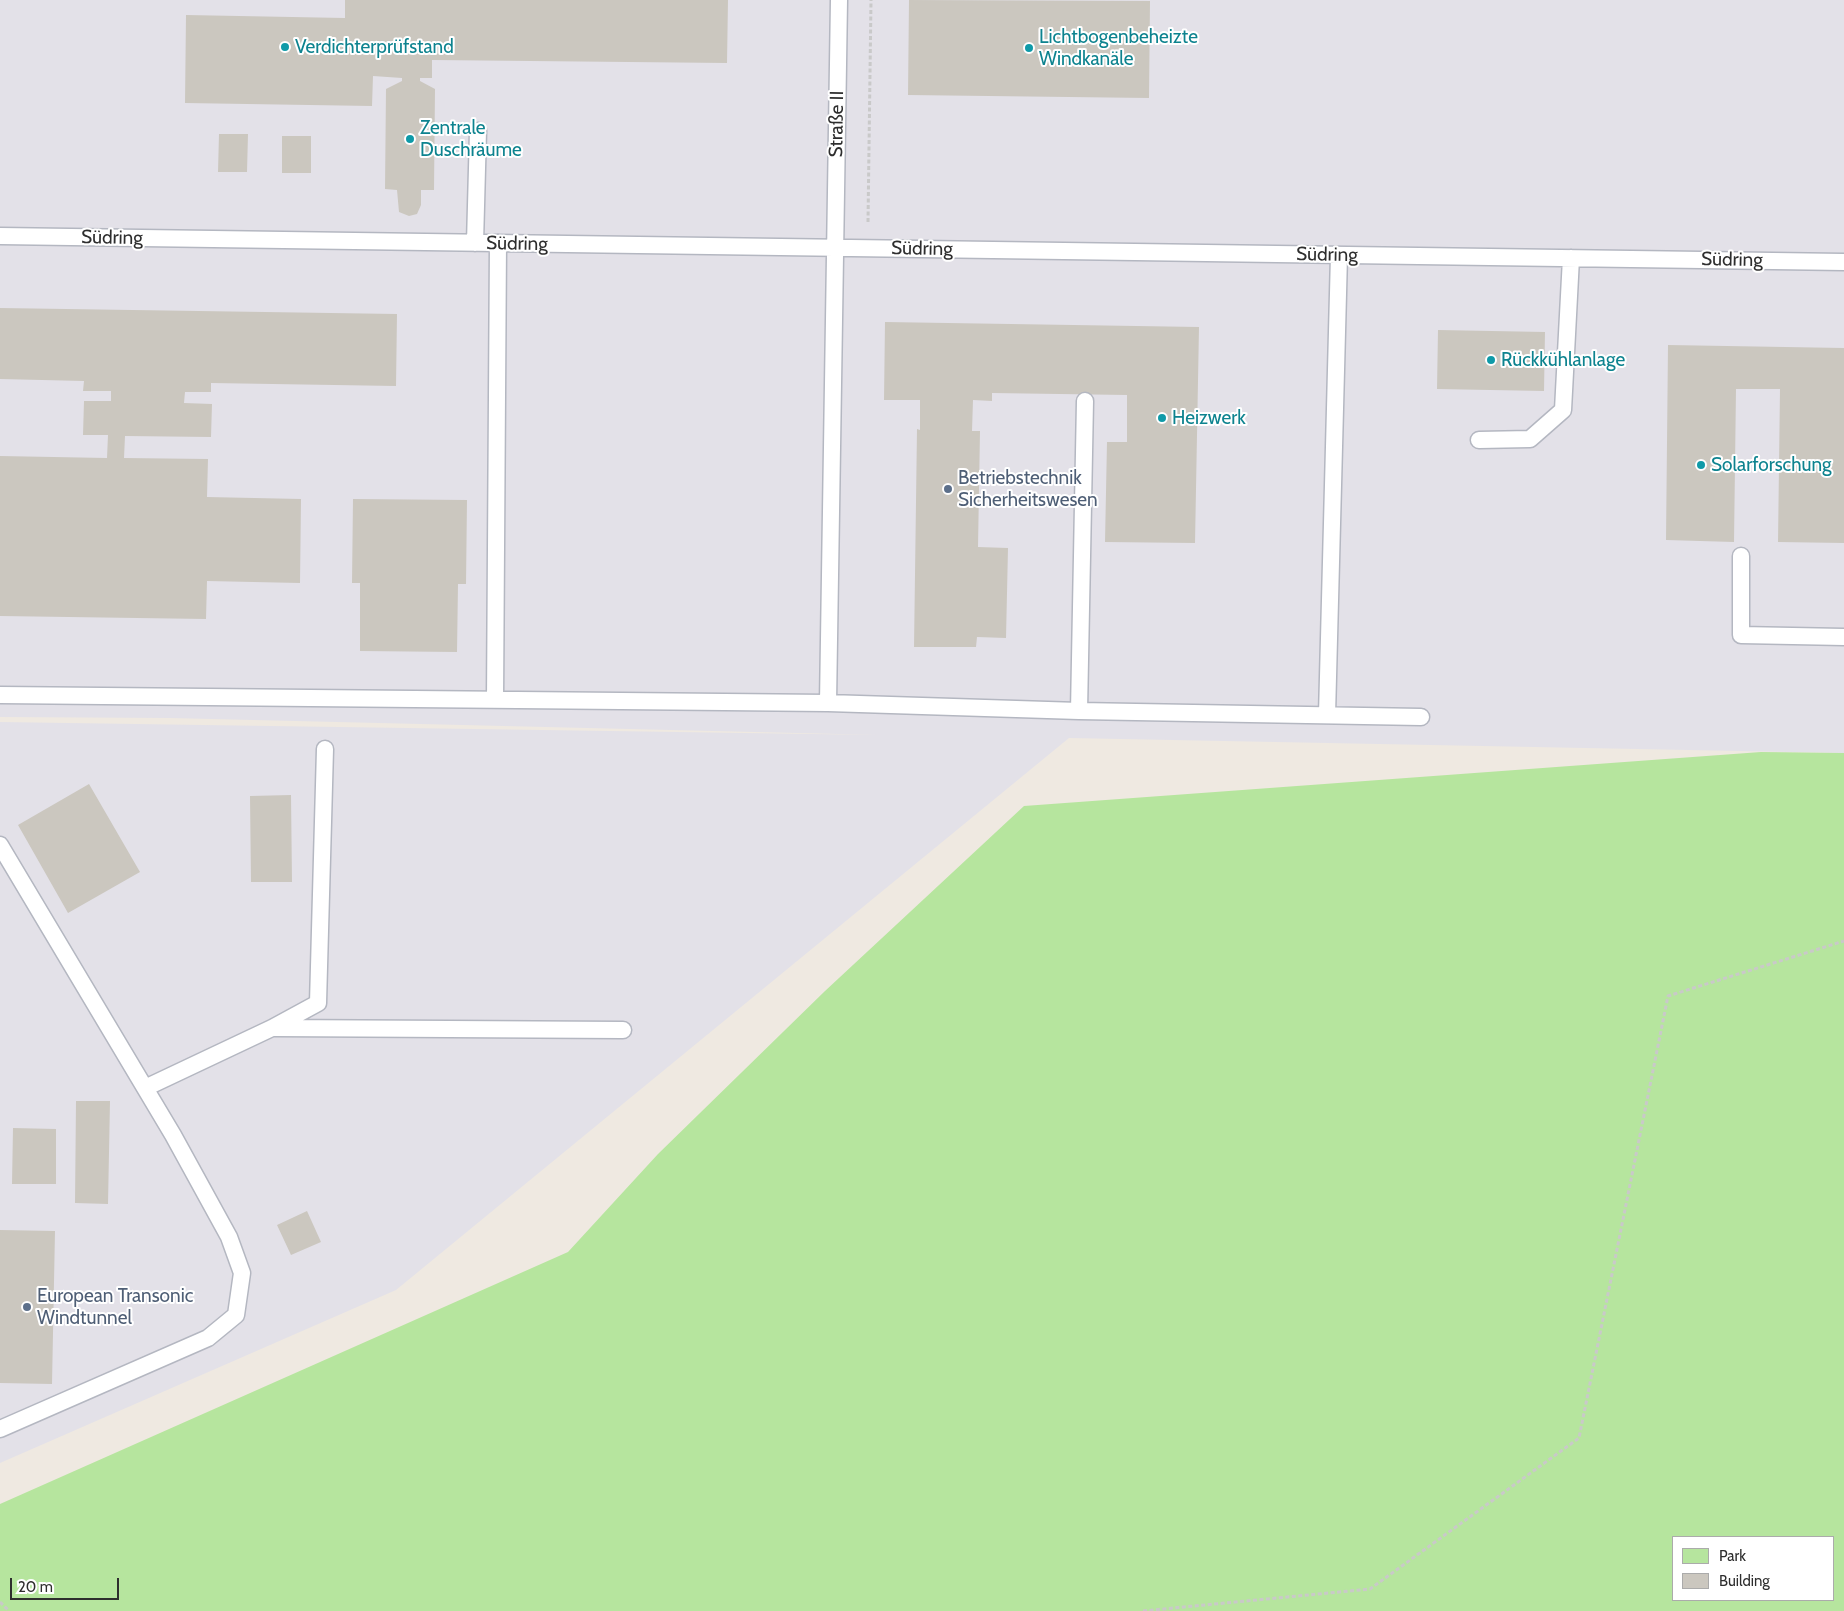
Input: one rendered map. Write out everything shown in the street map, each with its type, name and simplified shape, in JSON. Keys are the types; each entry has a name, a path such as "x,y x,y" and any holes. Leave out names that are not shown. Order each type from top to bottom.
{"lane":[{"name":"Straße II","path":"828,703 839,0"},
{"path":"475,243 478,131"},
{"name":"Südring","path":"0,236 1844,262"},
{"path":"495,700 498,243"},
{"path":"1327,715 1339,255"},
{"path":"1479,440 1530,440 1562,410 1571,258"},
{"path":"1079,711 1085,401"},
{"path":"1741,556 1741,634 1844,637"},
{"path":"0,695 828,703 1079,711 1421,717"},
{"path":"145,1088 272,1028 318,1003 325,749"},
{"path":"0,845 145,1088 229,1237 242,1273 236,1315 201,1341 0,1429"},
{"path":"272,1028 623,1030"}],"path":[{"path":"868,222 871,0"},
{"path":"1143,1611 1370,1589 1579,1438 1668,996 1844,940"},
{"path":"0,1602 10,1611"}],"shaded area":[{"path":"0,0 1844,0 1844,753 1069,738 396,1290 0,1463 0,722 880,735 170,718 0,717"}],"green space":[{"path":"1761,752 1844,753 1844,1611 0,1611 0,1504 568,1252 658,1154 825,991 1024,806"}],"building":[{"name":"Zentrale Duschräume","path":"345,0 728,0 727,63 432,60 432,78 420,78 420,81 435,89 434,190 421,190 421,205 417,214 409,216 399,212 397,190 385,189 386,89 402,81 402,78 373,76 372,106 185,103 186,15 345,18"},
{"name":"Lichtbogenbeheizte Windkanäle","path":"909,0 1150,1 1149,98 908,95"},
{"path":"219,134 248,134 247,172 218,172"},
{"path":"282,136 311,136 311,173 282,173"},
{"path":"0,308 397,314 396,386 211,383 211,392 185,392 184,403 212,404 211,437 125,436 124,458 208,459 207,497 301,499 300,583 207,581 206,619 0,616 0,456 107,458 108,435 83,435 84,401 111,401 111,391 83,391 84,381 0,379"},
{"path":"885,322 1199,327 1195,543 1105,542 1107,442 1127,442 1127,395 992,393 992,401 973,400 972,431 980,431 978,547 1008,548 1006,638 977,637 976,647 914,647 917,429 920,430 920,400 884,400"},
{"name":"Rückkühlanlage","path":"1438,330 1545,332 1544,391 1437,389"},
{"name":"Solarforschung","path":"1668,345 1844,348 1844,543 1778,542 1780,389 1736,389 1734,542 1666,540"},
{"path":"353,499 467,500 466,584 458,584 457,652 360,651 360,583 352,583"},
{"path":"89,784 140,872 68,913 18,825"},
{"path":"291,795 292,882 251,882 250,796"},
{"path":"76,1101 110,1101 108,1204 75,1203"},
{"path":"13,1128 56,1129 56,1184 12,1184"},
{"path":"307,1211 321,1242 291,1255 277,1225"},
{"name":"European Transonic Windtunnel","path":"0,1230 55,1231 52,1384 0,1383"}],"place":[{"name":"Verdichterprüfstand","path":"285,47"},
{"name":"Lichtbogenbeheizte Windkanäle","path":"1029,48"},
{"name":"Zentrale Duschräume","path":"410,139"},
{"name":"Rückkühlanlage","path":"1491,360"},
{"name":"Heizwerk","path":"1162,418"},
{"name":"Solarforschung","path":"1701,465"},
{"name":"Betriebstechnik Sicherheitswesen","path":"948,489"},
{"name":"European Transonic Windtunnel","path":"27,1307"}]}
